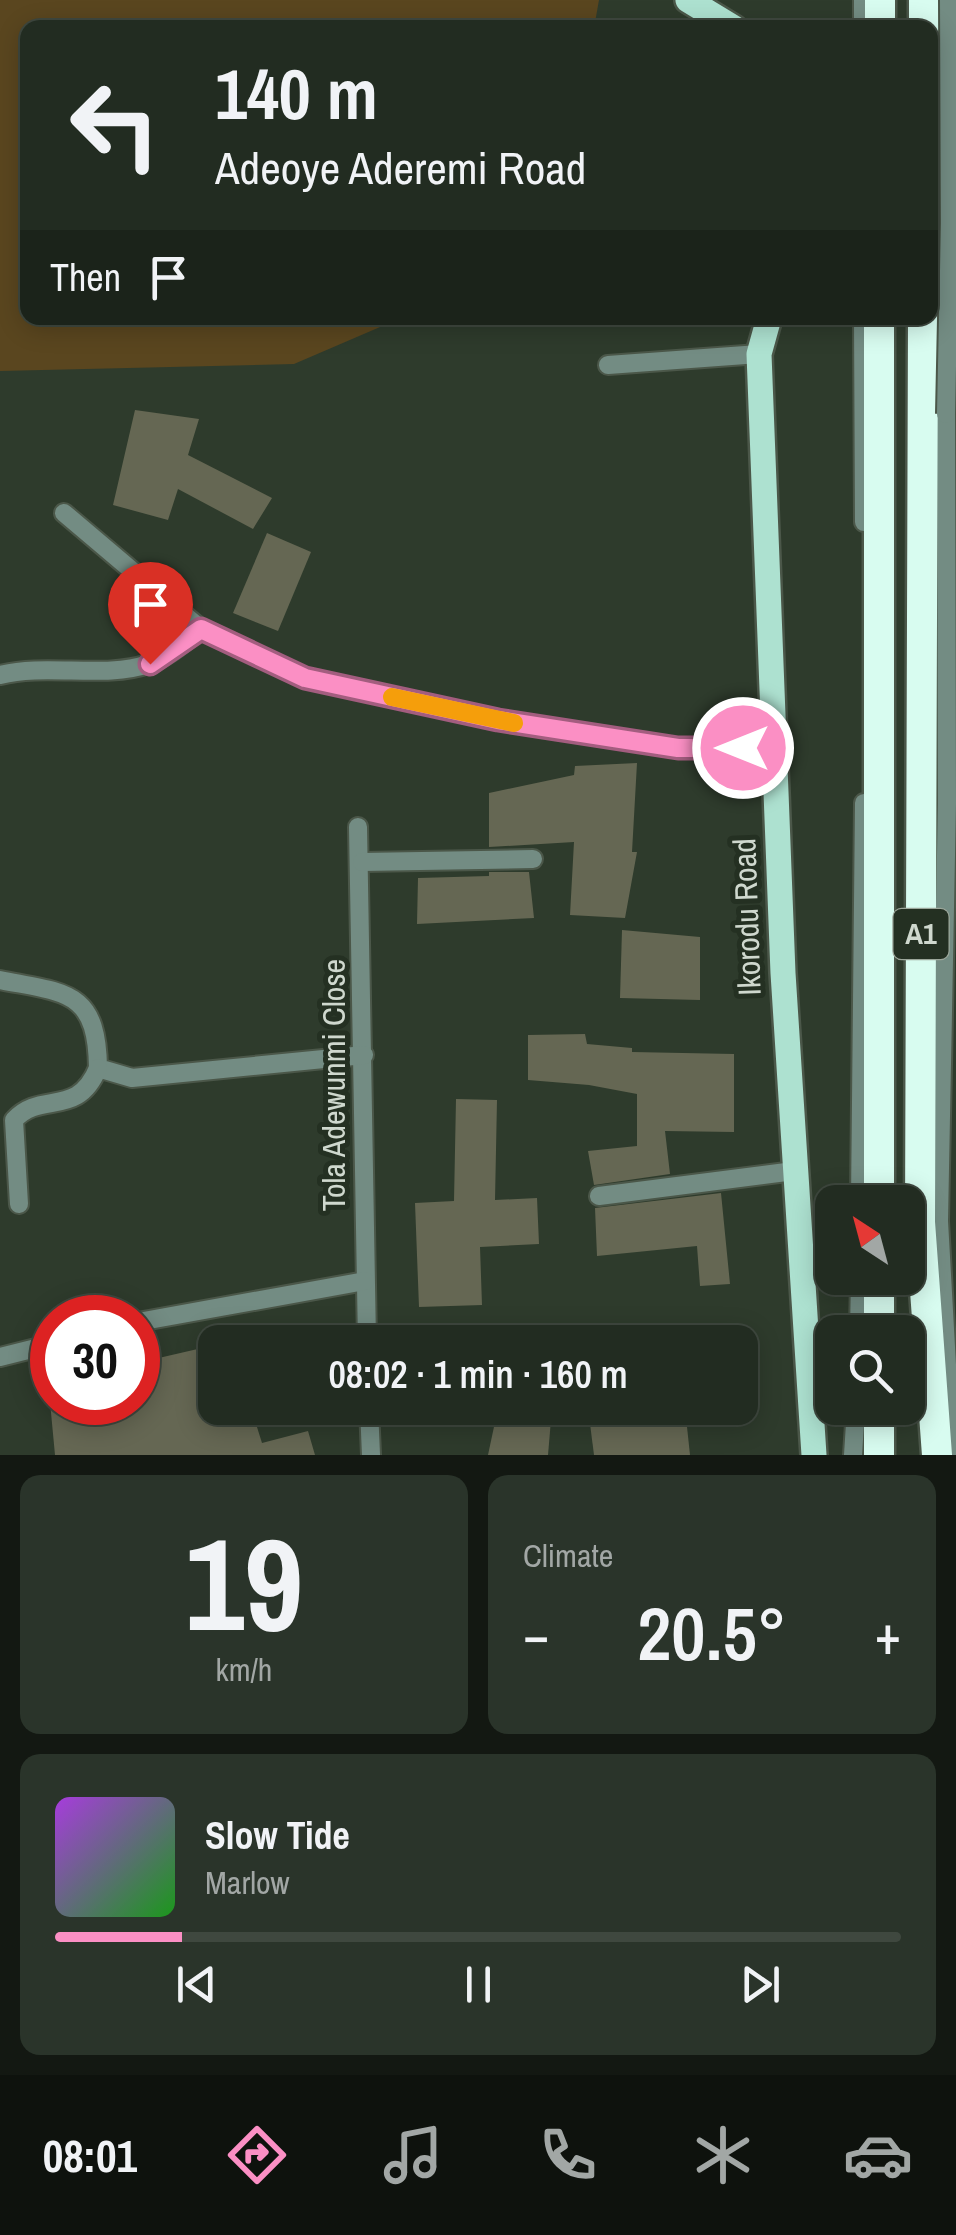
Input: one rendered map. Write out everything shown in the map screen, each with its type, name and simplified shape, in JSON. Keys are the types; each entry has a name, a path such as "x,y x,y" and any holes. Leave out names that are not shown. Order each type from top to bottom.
{"highway":[{"name":"A1","path":"879,325 872,429 879,1185"},
{"name":"A1","path":"924,325 935,413 920,1222 937,1455"},
{"path":"870,1455 871,1425"},
{"path":"874,1425 879,1455"}],"main road":[{"path":"685,0 720,20"},
{"name":"Ikorodu Road","path":"758,338 794,1171 814,1455"}],"street":[{"path":"949,0 946,222 935,413 948,803 939,1221 952,1455"},
{"path":"860,1185 872,429 865,325"},
{"path":"608,365 758,338"},
{"path":"64,513 201,629 305,678 498,720 678,748 776,748"},
{"path":"0,676 26,668 68,670 150,664 201,629"},
{"name":"Tola Adewunmi Close","path":"358,827 362,862 366,1325"},
{"path":"362,862 533,860"},
{"path":"0,980 68,996 84,1004 95,1032 98,1068 92,1084 78,1098 64,1104 31,1107 14,1120 19,1204"},
{"path":"98,1068 132,1078 364,1055"},
{"path":"600,1196 794,1171"},
{"path":"160,1318 365,1281"},
{"path":"0,1357 30,1350"},
{"path":"370,1425 371,1455"},
{"path":"853,1455 865,1425"}],"shaded area":[{"path":"0,0 599,0 595,20 20,20 20,325 385,325 294,364 0,371"}],"building":[{"path":"135,410 199,419 188,455 272,498 253,529 178,489 168,520 113,505"},
{"path":"267,533 311,552 278,631 233,613"},
{"path":"637,763 632,852 637,852 625,918 570,915 574,842 489,847 489,793 574,775 575,766"},
{"path":"489,872 529,872 534,918 417,924 418,878 489,876"},
{"path":"622,930 700,937 700,1000 620,998"},
{"path":"585,1034 587,1044 632,1048 632,1052 734,1054 734,1132 665,1131 670,1174 594,1185 588,1151 637,1146 637,1094 528,1080 528,1035"},
{"path":"456,1099 497,1100 495,1200 537,1198 539,1244 480,1247 482,1305 419,1307 415,1203 454,1201"},
{"path":"721,1193 730,1284 700,1286 697,1246 597,1256 595,1208"},
{"path":"198,1349 198,1425 256,1425 262,1443 308,1431 315,1455 55,1455 52,1425 160,1425 160,1358"},
{"path":"494,1425 551,1425 548,1455 488,1455"},
{"path":"590,1425 687,1425 690,1455 594,1455"}],"slow traffic":[{"path":"392,697 514,723"}],"route":[{"path":"150,664 201,629 305,678 498,720 678,748 743,748"}]}
